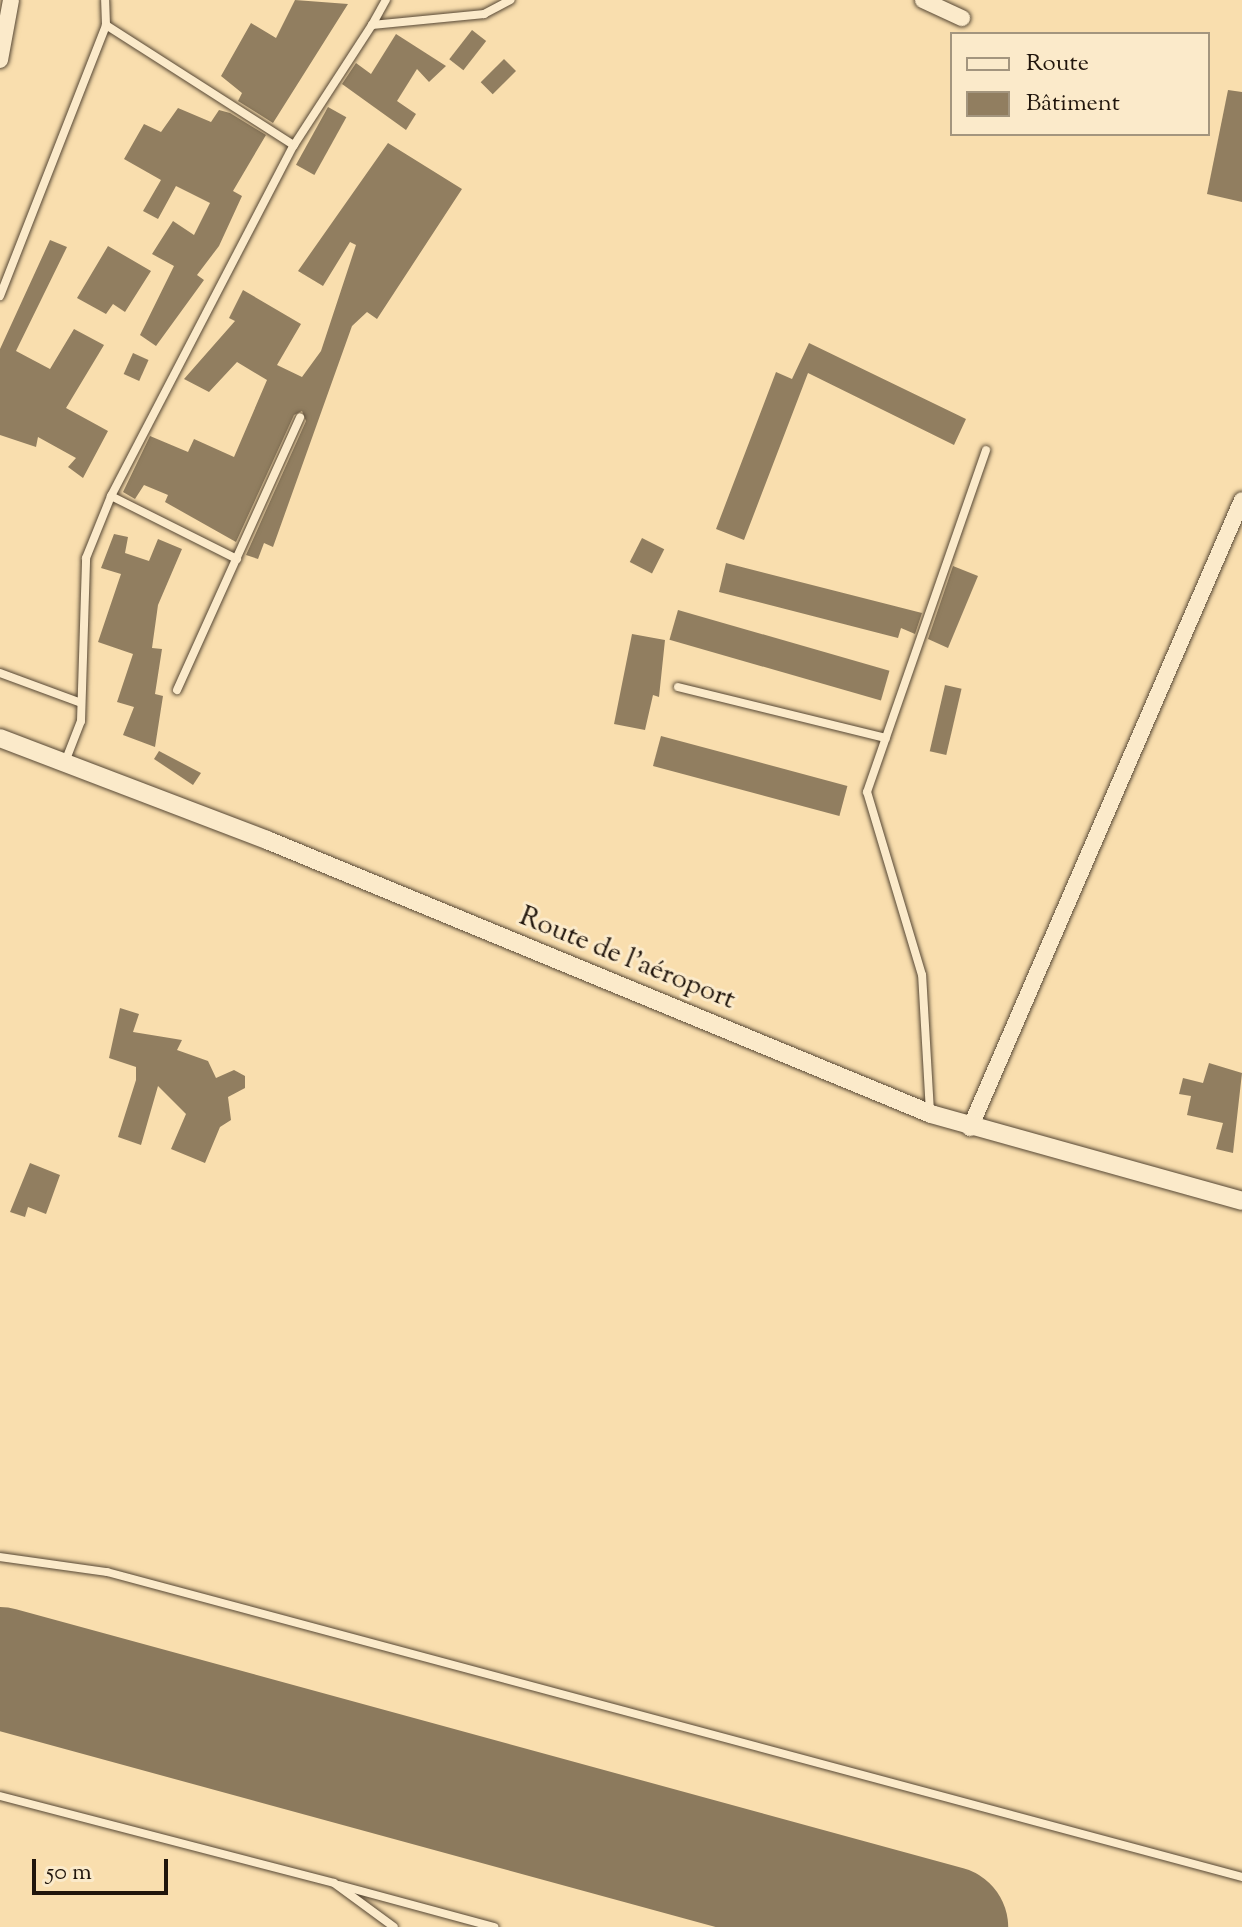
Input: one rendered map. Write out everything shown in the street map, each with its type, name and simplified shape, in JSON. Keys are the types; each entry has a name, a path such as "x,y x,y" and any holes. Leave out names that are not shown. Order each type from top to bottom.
{"street":[{"path":"0,60 11,0"},
{"path":"923,0 962,18"},
{"path":"970,1128 1242,500"},
{"name":"Route de l'aéroport","path":"0,738 267,840 931,1114 970,1128 1242,1201"}],"lane":[{"path":"0,296 106,25 105,0"},
{"path":"65,764 81,703 86,558 111,496 294,145 386,0"},
{"path":"372,25 484,14 510,0"},
{"path":"106,25 294,145"},
{"path":"177,690 300,418"},
{"path":"931,1114 922,975 867,792 986,450"},
{"path":"111,496 237,559"},
{"path":"0,673 81,703"},
{"path":"678,687 886,738"},
{"path":"0,1557 107,1572 1242,1877"},
{"path":"0,1796 494,1927"},
{"path":"334,1883 394,1927"}],"building":[{"path":"295,0 348,4 273,123 238,101 242,93 221,76 251,23 276,38"},
{"path":"472,30 486,41 463,70 449,59"},
{"path":"396,34 446,66 429,82 417,69 397,101 416,114 406,130 342,84 356,63 371,74"},
{"path":"504,59 516,71 493,94 481,82"},
{"path":"1228,90 1242,92 1242,202 1207,194"},
{"path":"328,107 346,117 314,175 296,165"},
{"path":"178,108 211,122 219,110 230,113 266,135 233,191 242,196 219,246 197,275 204,280 156,346 140,335 174,266 152,254 173,221 194,235 210,203 176,186 158,219 143,211 161,180 124,159 144,124 161,132"},
{"path":"388,143 462,189 377,319 367,312 352,326 273,547 264,543 258,559 246,555 306,421 302,411 294,415 236,542 165,502 168,495 144,485 135,499 123,492 150,436 188,452 194,439 234,457 267,380 237,362 209,392 184,379 235,321 229,318 243,290 301,324 277,365 302,377 321,351 356,245 350,242 323,286 298,271"},
{"path":"50,240 67,247 16,351 50,369 74,329 104,345 66,408 108,431 83,478 68,467 76,458 38,437 36,447 0,435 0,349"},
{"path":"108,246 151,271 125,312 113,304 106,314 77,298"},
{"path":"809,343 966,419 954,445 808,373 744,540 716,529 776,372 792,379"},
{"path":"133,353 149,360 139,381 124,374"},
{"path":"114,534 128,537 125,553 149,561 158,539 182,549 158,605 152,648 162,649 155,694 163,696 155,747 123,735 134,707 117,702 133,654 98,642 121,574 101,568"},
{"path":"642,538 664,549 652,573 630,562"},
{"path":"726,563 922,613 915,634 901,628 898,638 719,592"},
{"path":"953,566 978,576 948,648 928,639"},
{"path":"678,610 889,671 881,700 669,640"},
{"path":"632,634 665,640 659,697 653,695 645,730 614,724"},
{"path":"945,685 962,689 946,755 930,751"},
{"path":"661,736 847,786 839,816 653,766"},
{"path":"159,751 201,773 193,785 154,759"},
{"path":"120,1008 139,1014 133,1032 182,1040 177,1050 208,1061 216,1078 234,1070 245,1076 245,1088 228,1097 231,1120 220,1127 205,1163 171,1149 186,1114 158,1086 141,1145 118,1137 136,1080 136,1067 109,1058"},
{"path":"1209,1063 1242,1073 1233,1153 1216,1149 1223,1123 1187,1115 1191,1096 1179,1094 1183,1078 1203,1083"},
{"path":"30,1163 60,1175 46,1214 28,1207 25,1217 10,1212"}],"runway":[{"path":"0,1668 947,1927"}]}
